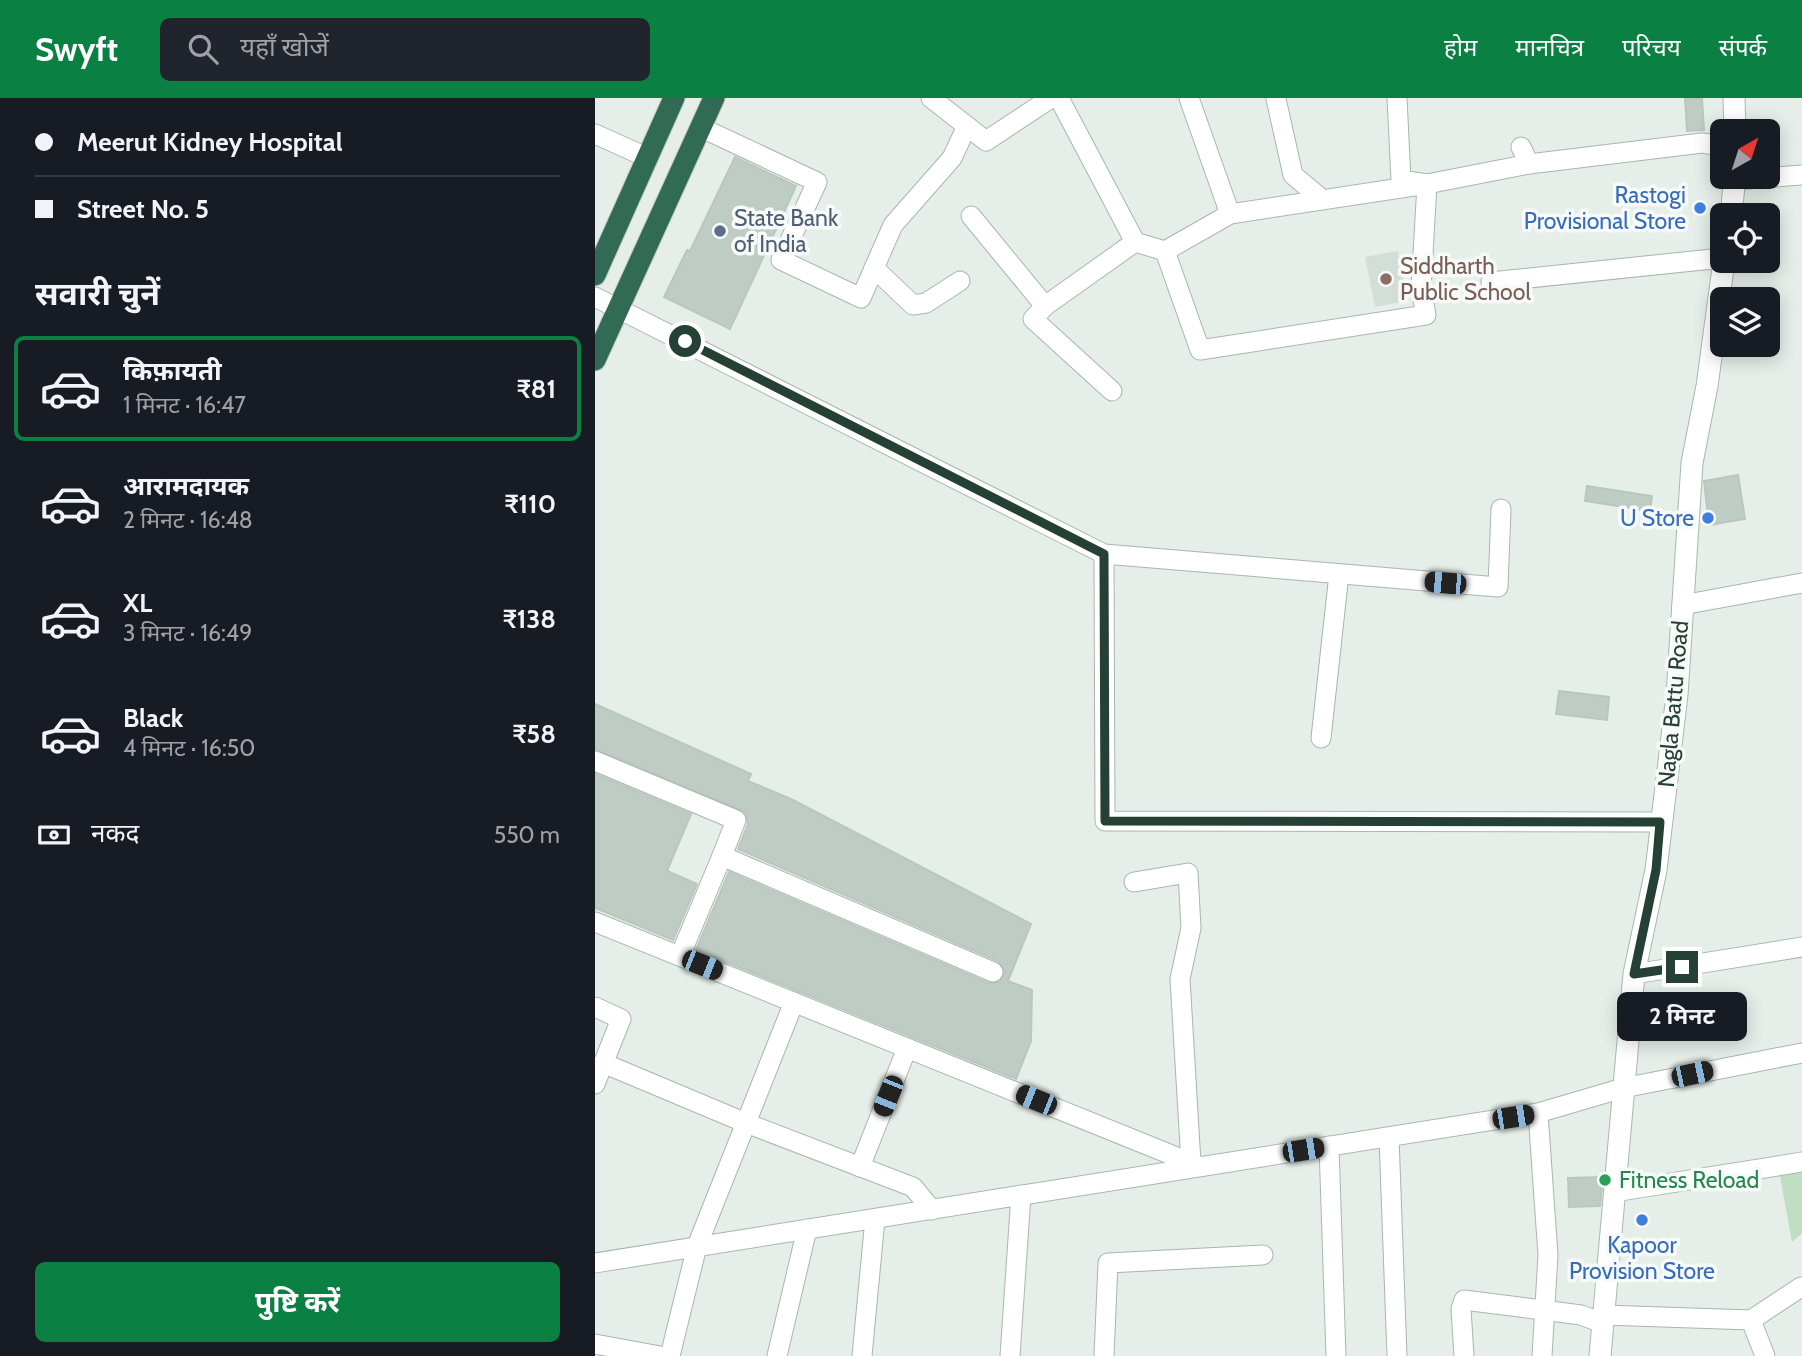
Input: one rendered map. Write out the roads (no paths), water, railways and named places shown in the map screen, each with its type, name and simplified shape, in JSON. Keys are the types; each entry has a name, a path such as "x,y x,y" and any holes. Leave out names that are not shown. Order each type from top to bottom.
{"highway":[{"path":"595,275 674,98"},
{"path":"595,360 714,98"}],"street":[{"path":"931,98 986,141 1051,98"},
{"path":"1059,98 1135,242 1165,251 1230,214 1427,184 1525,155 1710,145"},
{"path":"1189,98 1230,214"},
{"path":"1398,98 1401,180 1427,184"},
{"path":"1734,98 1735,119"},
{"path":"1276,99 1293,175 1324,200"},
{"path":"702,128 817,182 781,260 861,298 893,225 952,158 967,126"},
{"path":"595,134 646,157"},
{"path":"1780,176 1802,175"},
{"path":"1165,251 1200,350 1426,315 1421,289 1427,184"},
{"path":"971,216 1045,306"},
{"path":"1112,390 1033,319 1045,306 1135,242"},
{"path":"1491,282 1710,261"},
{"path":"874,268 913,305 926,303 960,281"},
{"name":"Nagla Battu Road","path":"1599,1356 1634,974 1656,870 1677,695 1692,463 1707,386 1721,273"},
{"path":"595,297 1104,554 1498,587 1501,509"},
{"path":"1104,554 1105,821 1660,822"},
{"path":"1321,738 1339,574"},
{"path":"1682,605 1802,583"},
{"path":"595,761 736,820 680,956"},
{"path":"722,856 993,972"},
{"path":"1134,882 1188,873 1191,928 1180,979 1196,1165"},
{"path":"595,922 1196,1165"},
{"path":"1634,974 1802,947"},
{"path":"670,1356 697,1247 794,1002"},
{"path":"595,1007 621,1019 595,1084"},
{"path":"860,1167 907,1048"},
{"path":"595,1263 1196,1165 1538,1113 1623,1088 1802,1052"},
{"path":"603,1063 746,1123 913,1187 932,1210"},
{"path":"1538,1113 1548,1255 1542,1356"},
{"path":"1389,1137 1397,1356"},
{"path":"1329,1146 1336,1356"},
{"path":"1614,1192 1802,1163"},
{"path":"1010,1356 1021,1195"},
{"path":"862,1356 875,1219"},
{"path":"777,1356 807,1229"},
{"path":"1104,1356 1108,1263 1263,1255"},
{"path":"1464,1356 1461,1309 1464,1300 1603,1319 1751,1320 1801,1287"},
{"path":"1751,1320 1765,1356"},
{"path":"595,1343 660,1356"}],"place":[{"name":"Rastogi Provisional Store","path":"1700,208"},
{"name":"State Bank of India","path":"720,231"},
{"name":"Siddharth Public School","path":"1386,279"},
{"name":"U Store","path":"1708,518"},
{"name":"Fitness Reload","path":"1605,1180"},
{"name":"Kapoor Provision Store","path":"1642,1220"}]}
